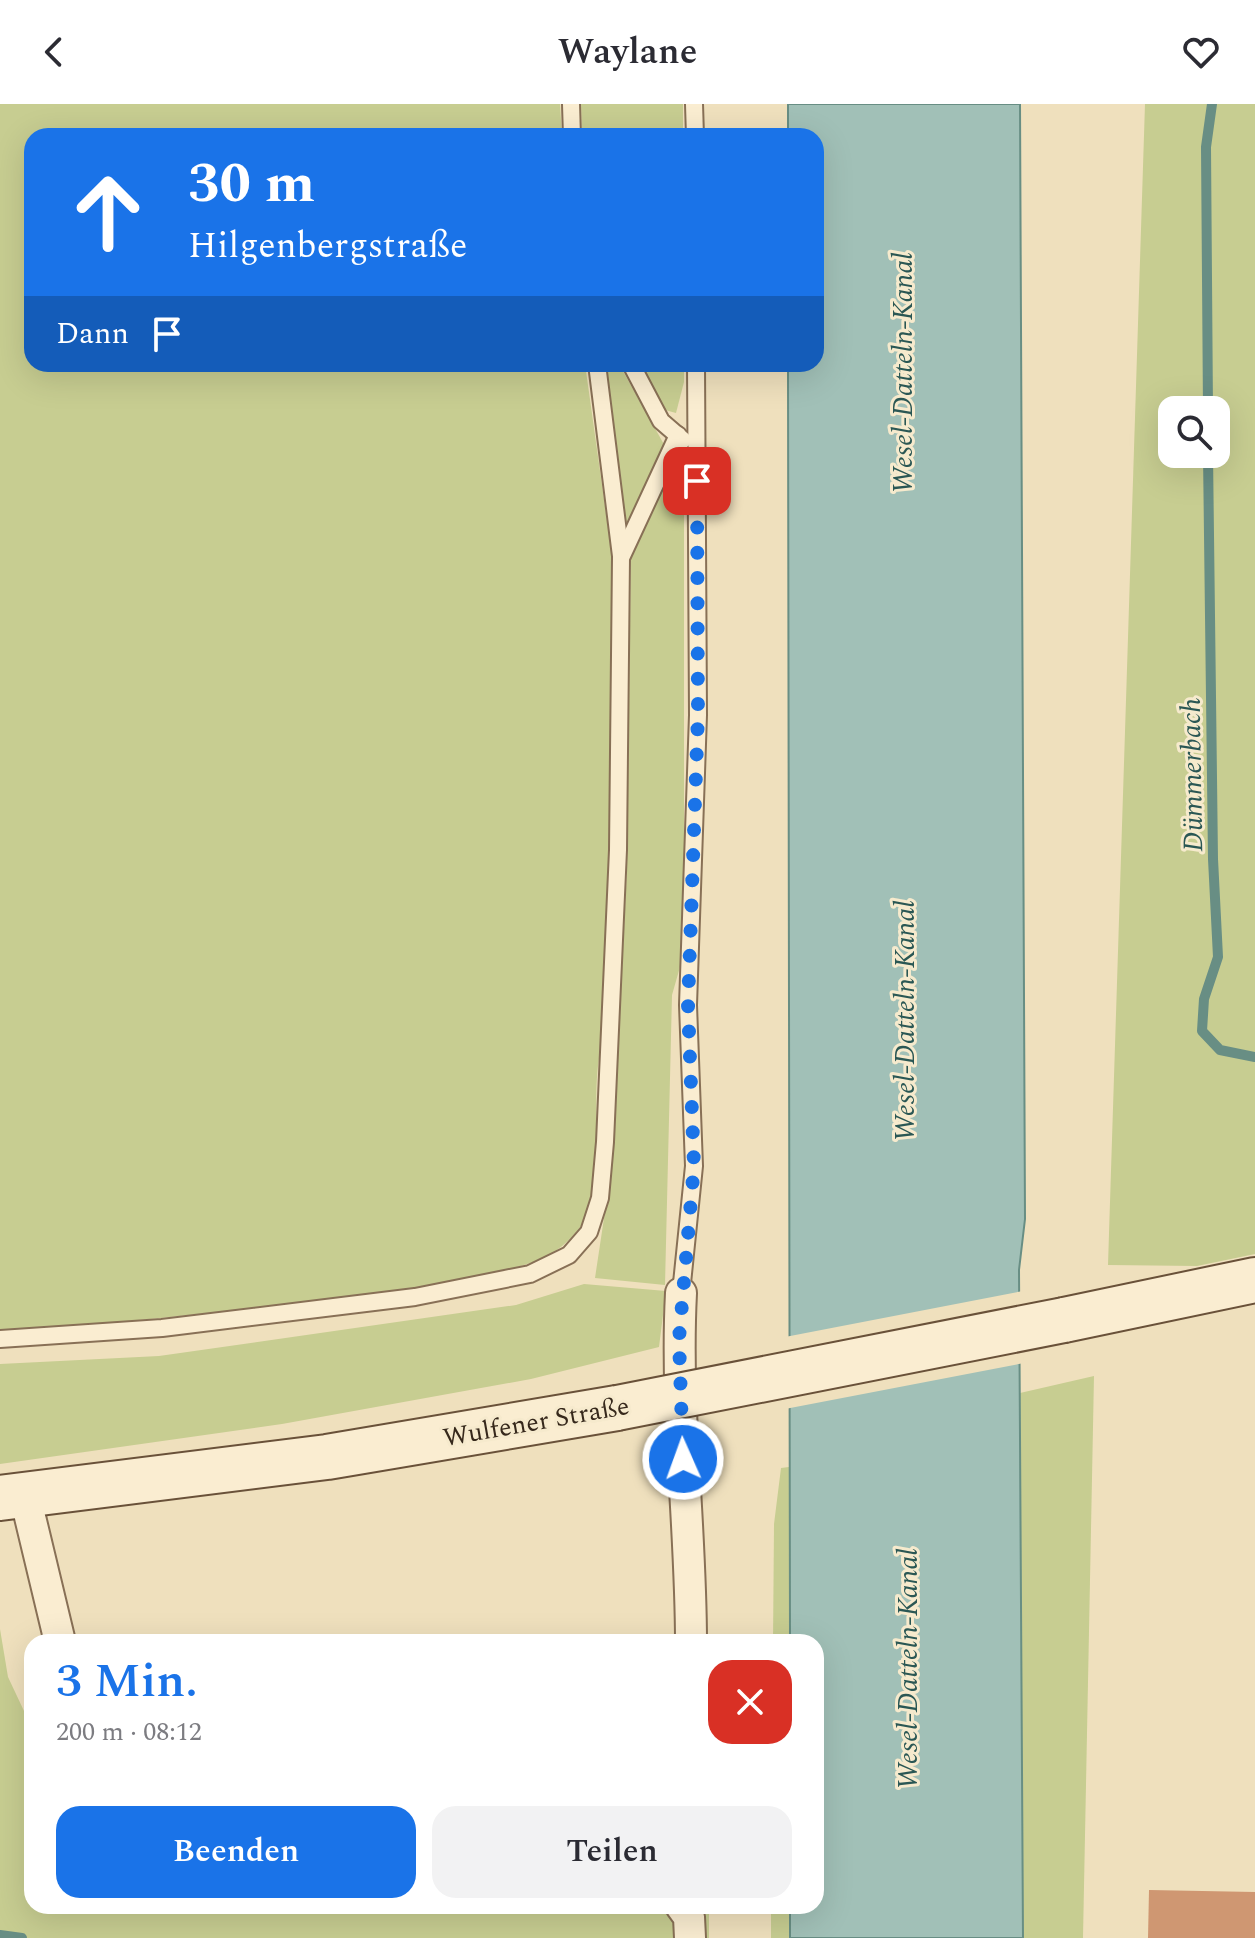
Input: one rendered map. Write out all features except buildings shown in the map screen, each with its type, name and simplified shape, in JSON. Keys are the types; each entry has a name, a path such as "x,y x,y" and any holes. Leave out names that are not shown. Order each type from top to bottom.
{"main road":[{"name":"Wulfener Straße","path":"12,1497 327,1457 617,1408 1255,1280"}],"street":[{"path":"681,1293 679,1354 691,1572 691,1634"},
{"path":"12,1497 57,1634"},
{"path":"687,1914 690,1938"}],"lane":[{"path":"571,104 572,128"},
{"path":"694,104 695,128"},
{"path":"0,1339 162,1328 415,1297 530,1274 569,1255 589,1232 600,1198 605,1142 618,850 621,558 598,372"},
{"path":"635,372 661,421 697,452"},
{"path":"681,1293 694,1166 688,1005 698,715 696,372"},
{"path":"621,558 678,435"}],"green space":[{"path":"0,104 560,104 562,128 24,128 24,372 586,372 611,549 612,835 597,1072 596,1166 591,1207 574,1235 541,1259 455,1282 160,1318 0,1330"},
{"path":"581,104 683,104 683,128 582,128"},
{"path":"1145,104 1255,104 1255,1254 1197,1266 1108,1265"},
{"path":"606,372 623,372 666,448 626,524"},
{"path":"645,372 684,372 676,413 665,410"},
{"path":"675,463 684,495 684,953 672,995 665,1285 595,1278 612,1165 627,869 631,546"},
{"path":"584,1284 666,1291 659,1347 531,1379 282,1424 0,1464 0,1364 159,1356 516,1305"},
{"path":"1094,1376 1083,1938 1023,1938 1020,1393"},
{"path":"789,1467 790,1634 773,1634 774,1524 781,1468"},
{"path":"0,1629 8,1677 24,1711 24,1914 709,1914 709,1938 0,1938"},
{"path":"771,1914 790,1914 790,1938 771,1938"}],"water":[{"name":"Wesel-Datteln-Kanal","path":"788,104 1020,104 1025,1219 1019,1270 1023,1938 790,1938 790,1914 824,1914 824,1634 790,1634 788,372 824,372 824,128 788,128"}],"pier":[{"path":"1023,1291 1024,1363 785,1409 785,1337"}],"waterway":[{"name":"Dümmerbach","path":"1208,396 1206,147 1212,104"},
{"name":"Dümmerbach","path":"1208,468 1213,859 1218,957 1204,999 1202,1031 1220,1050 1255,1057"},
{"path":"0,1935 22,1938"}],"route":[{"path":"683,1459 679,1339 694,1166 688,1005 698,715 697,481"}]}
